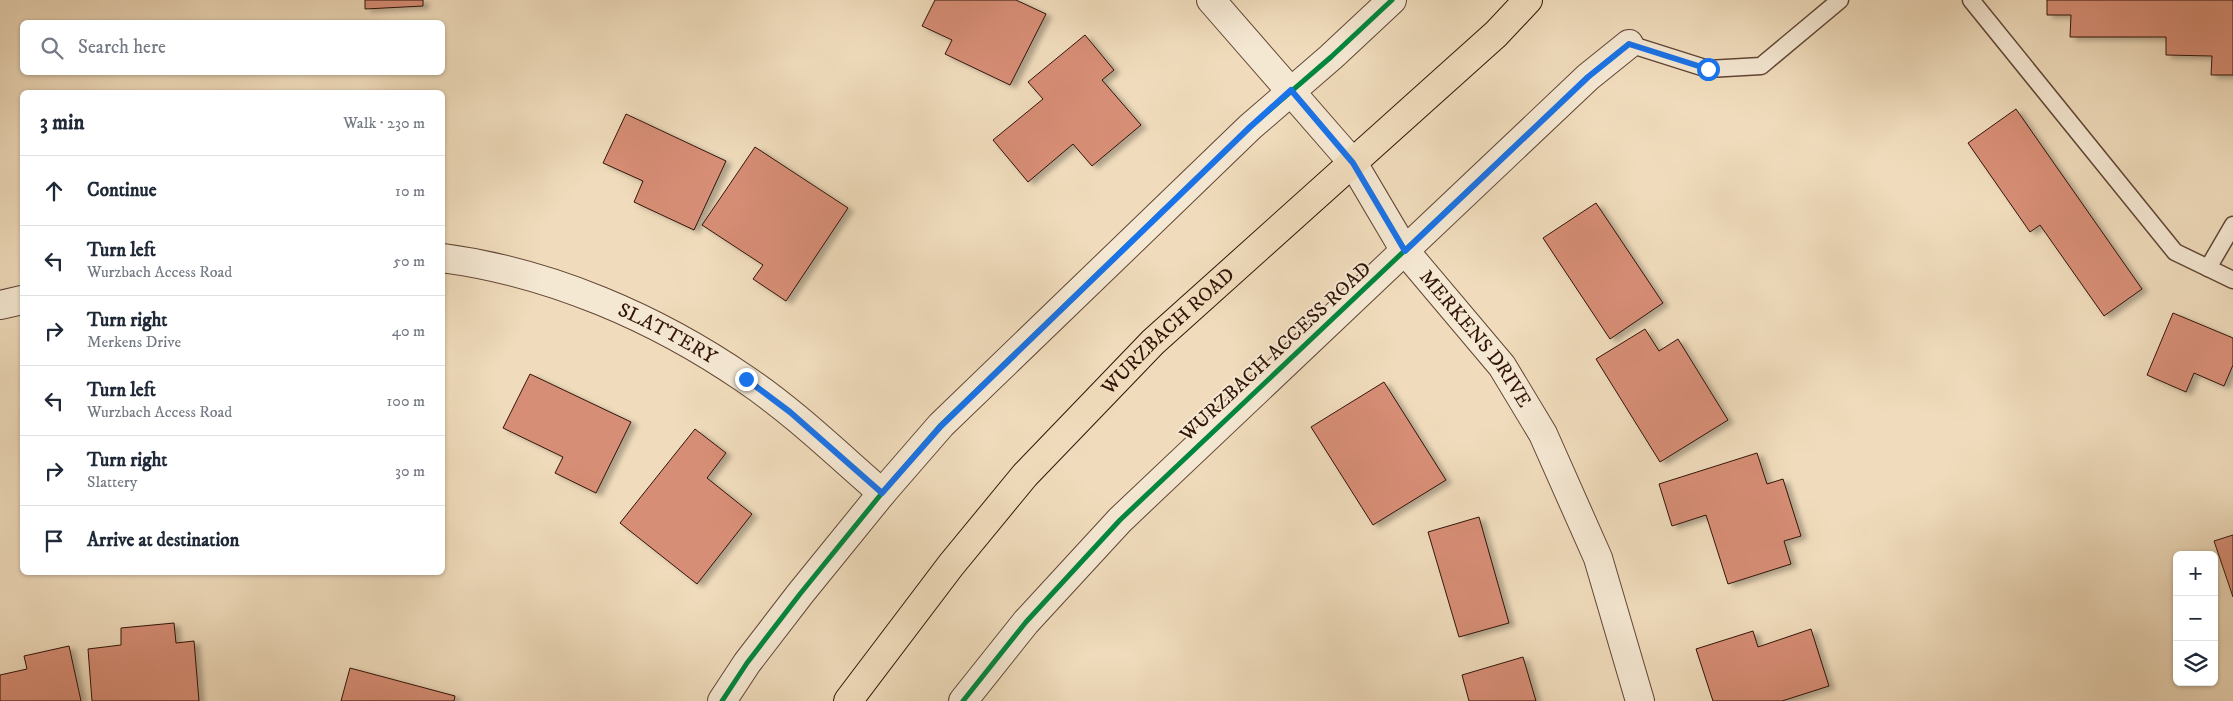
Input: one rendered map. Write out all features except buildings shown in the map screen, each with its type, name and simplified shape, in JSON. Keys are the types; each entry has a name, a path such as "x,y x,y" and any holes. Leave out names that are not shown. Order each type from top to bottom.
{"main road":[{"name":"WURZBACH ROAD","path":"848,701 951,565 1025,476 1153,342 1496,34 1528,0"}],"street":[{"name":"MERKENS DRIVE","path":"1211,0 1353,163 1405,251 1502,366 1543,434 1598,558 1640,701"},
{"path":"722,701 747,663 800,594 882,493 941,426 1250,127 1331,57 1392,0"},
{"name":"WURZBACH ACCESS ROAD","path":"964,701 1026,622 1120,520 1588,77 1629,44"},
{"name":"SLATTERY","path":"445,258 465,261 539,279 611,305 680,338 746,379 790,412 882,493"},
{"path":"0,306 20,301"}],"lane":[{"path":"1629,44 1708,69 1761,66 1840,0"},
{"path":"1971,0 2174,252 2233,280"},
{"path":"2208,268 2233,225"}],"cycle path":[{"path":"722,701 747,663 800,594 882,493 941,425 1250,127 1331,57 1392,0"},
{"path":"963,701 1026,622 1120,520 1588,77 1629,44"}],"route":[{"path":"746,379 790,412 882,493 941,426 1250,127 1291,90 1353,163 1405,251 1588,77 1629,44 1708,69"}]}
